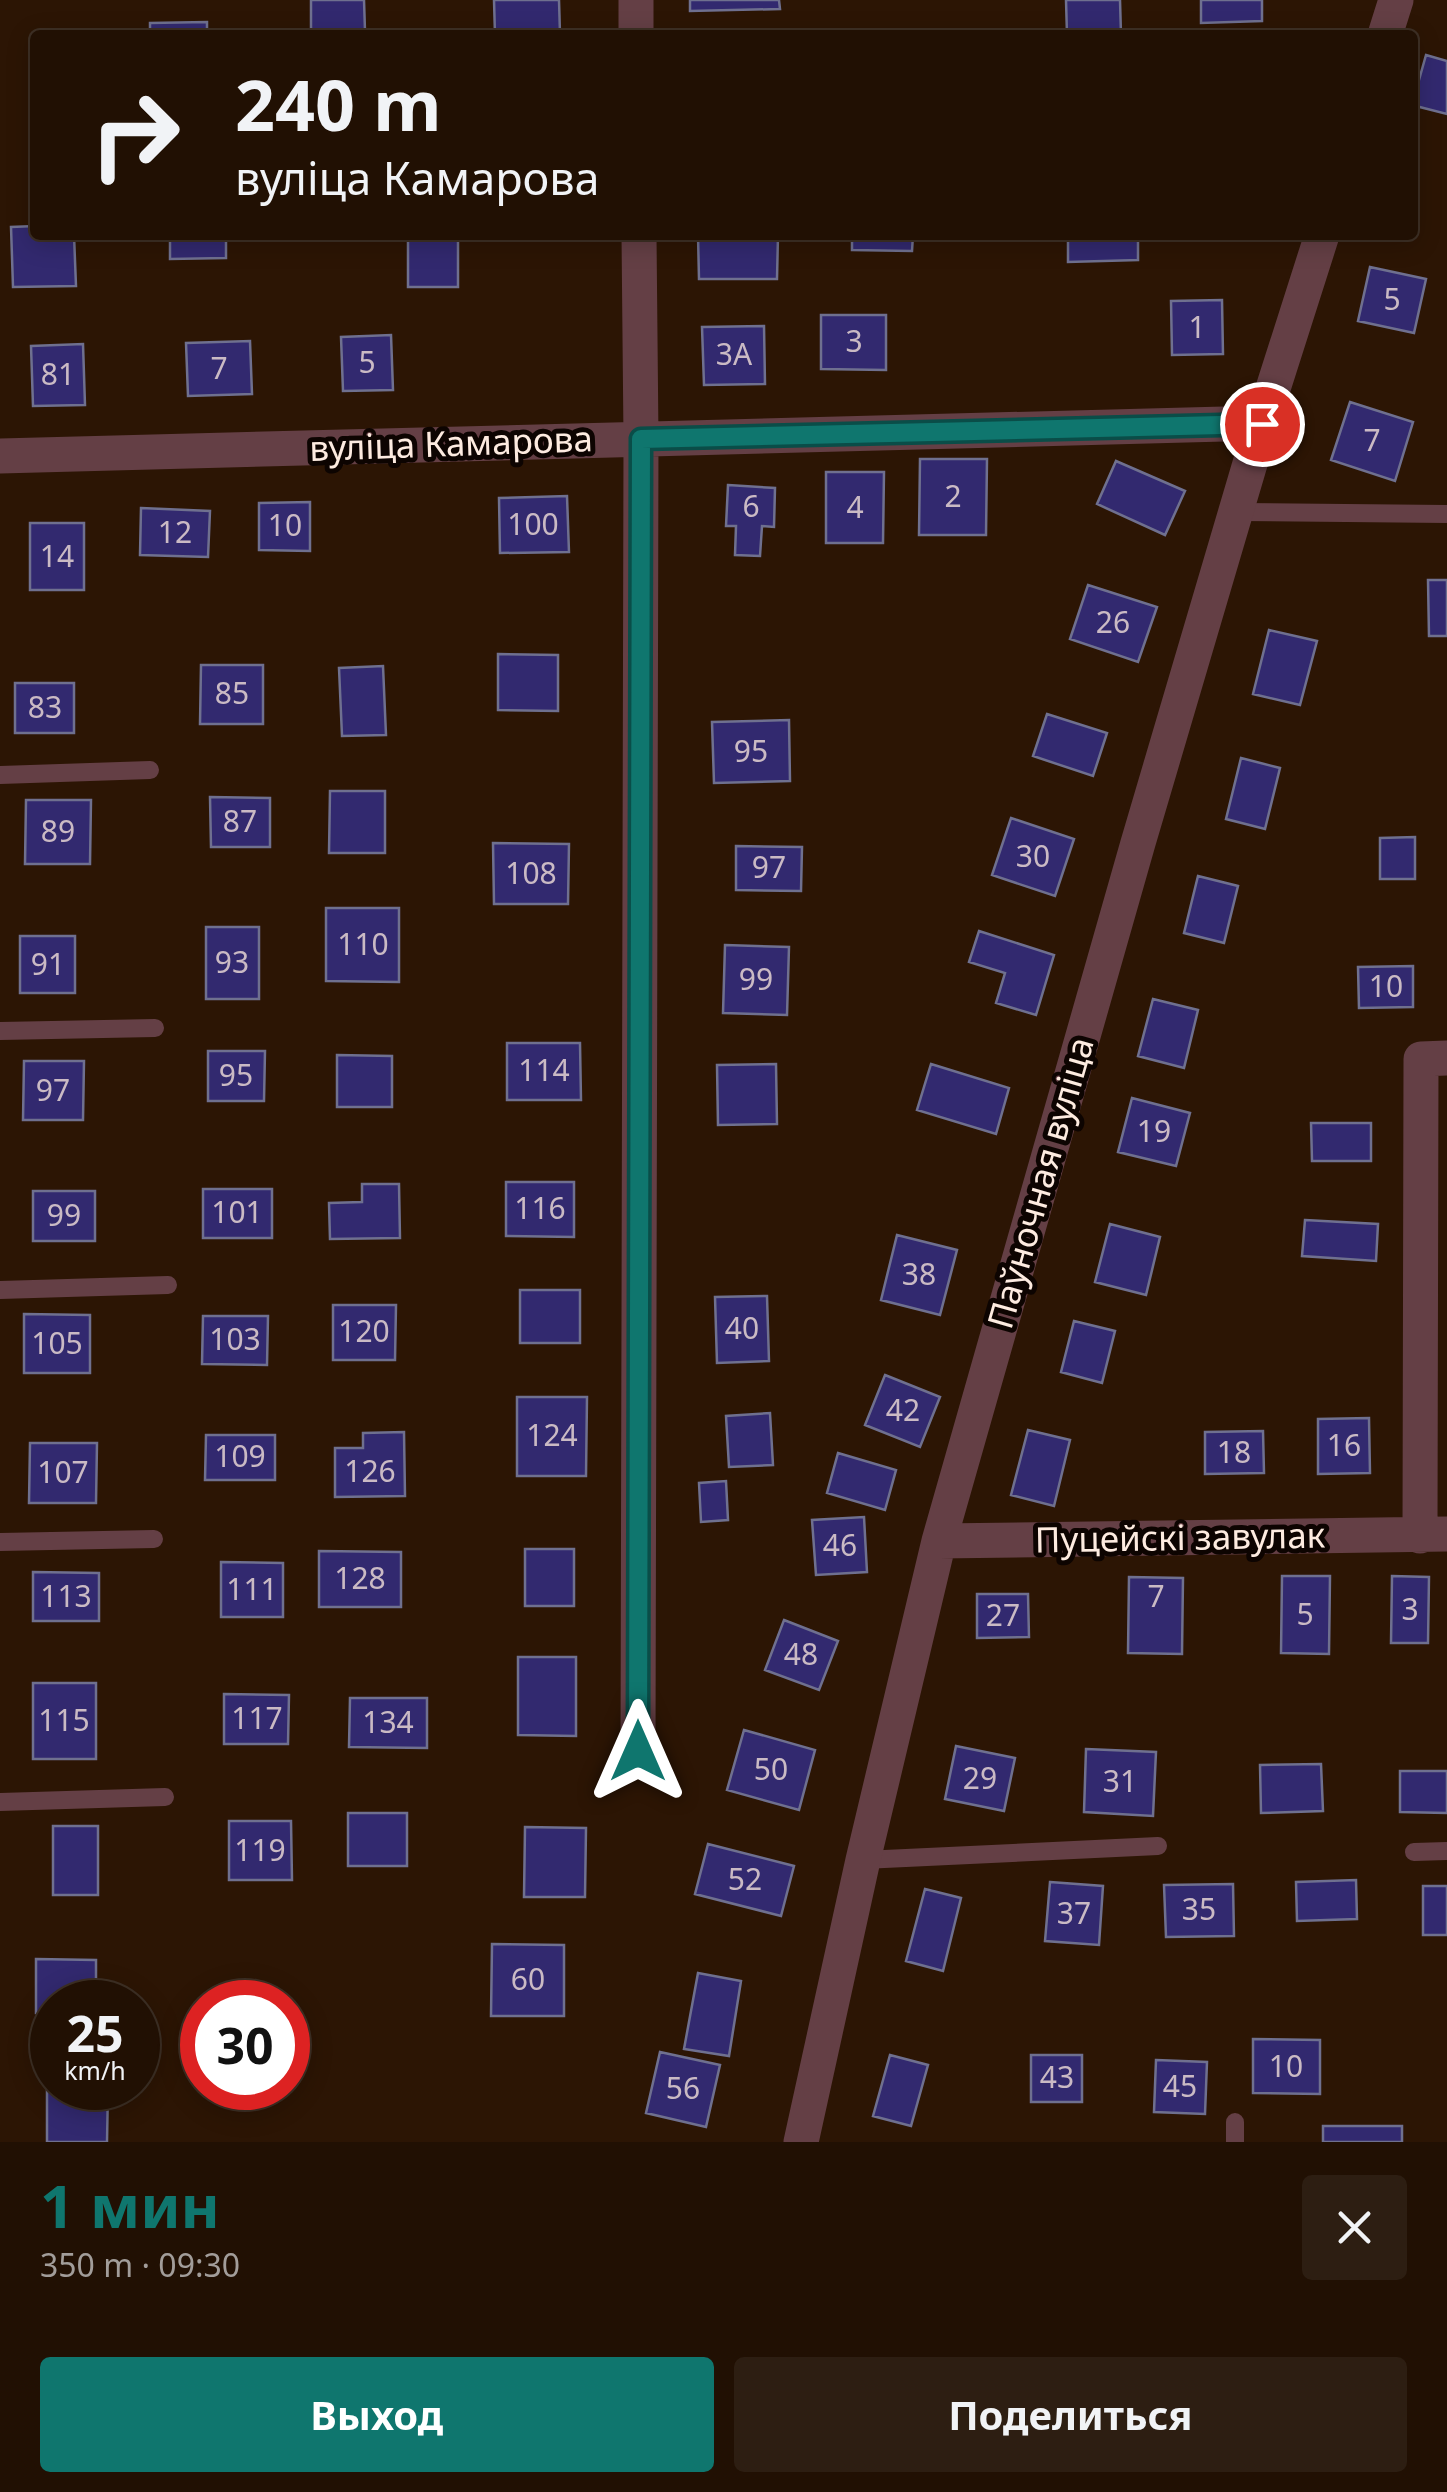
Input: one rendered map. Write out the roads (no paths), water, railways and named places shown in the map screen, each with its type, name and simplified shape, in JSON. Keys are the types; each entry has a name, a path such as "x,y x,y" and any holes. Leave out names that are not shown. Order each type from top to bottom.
{"street":[{"path":"636,0 636,30"},
{"path":"1387,30 1396,0"},
{"path":"638,1751 639,240"},
{"name":"Паўночная вуліца","path":"801,2142 939,1541 1138,843 1320,240"},
{"name":"вуліца Камарова","path":"0,456 1262,424"},
{"name":"Пуцейскі завулак","path":"939,1541 1434,1535 1422,1059 1447,1058"}],"lane":[{"path":"1238,512 1447,514"},
{"path":"0,775 150,770"},
{"path":"0,1031 155,1028"},
{"path":"0,1290 168,1285"},
{"path":"0,1542 154,1539"},
{"path":"0,1802 165,1797"},
{"path":"863,1860 1158,1846"},
{"path":"1414,1852 1447,1851"},
{"path":"1235,2122 1235,2142"}]}
